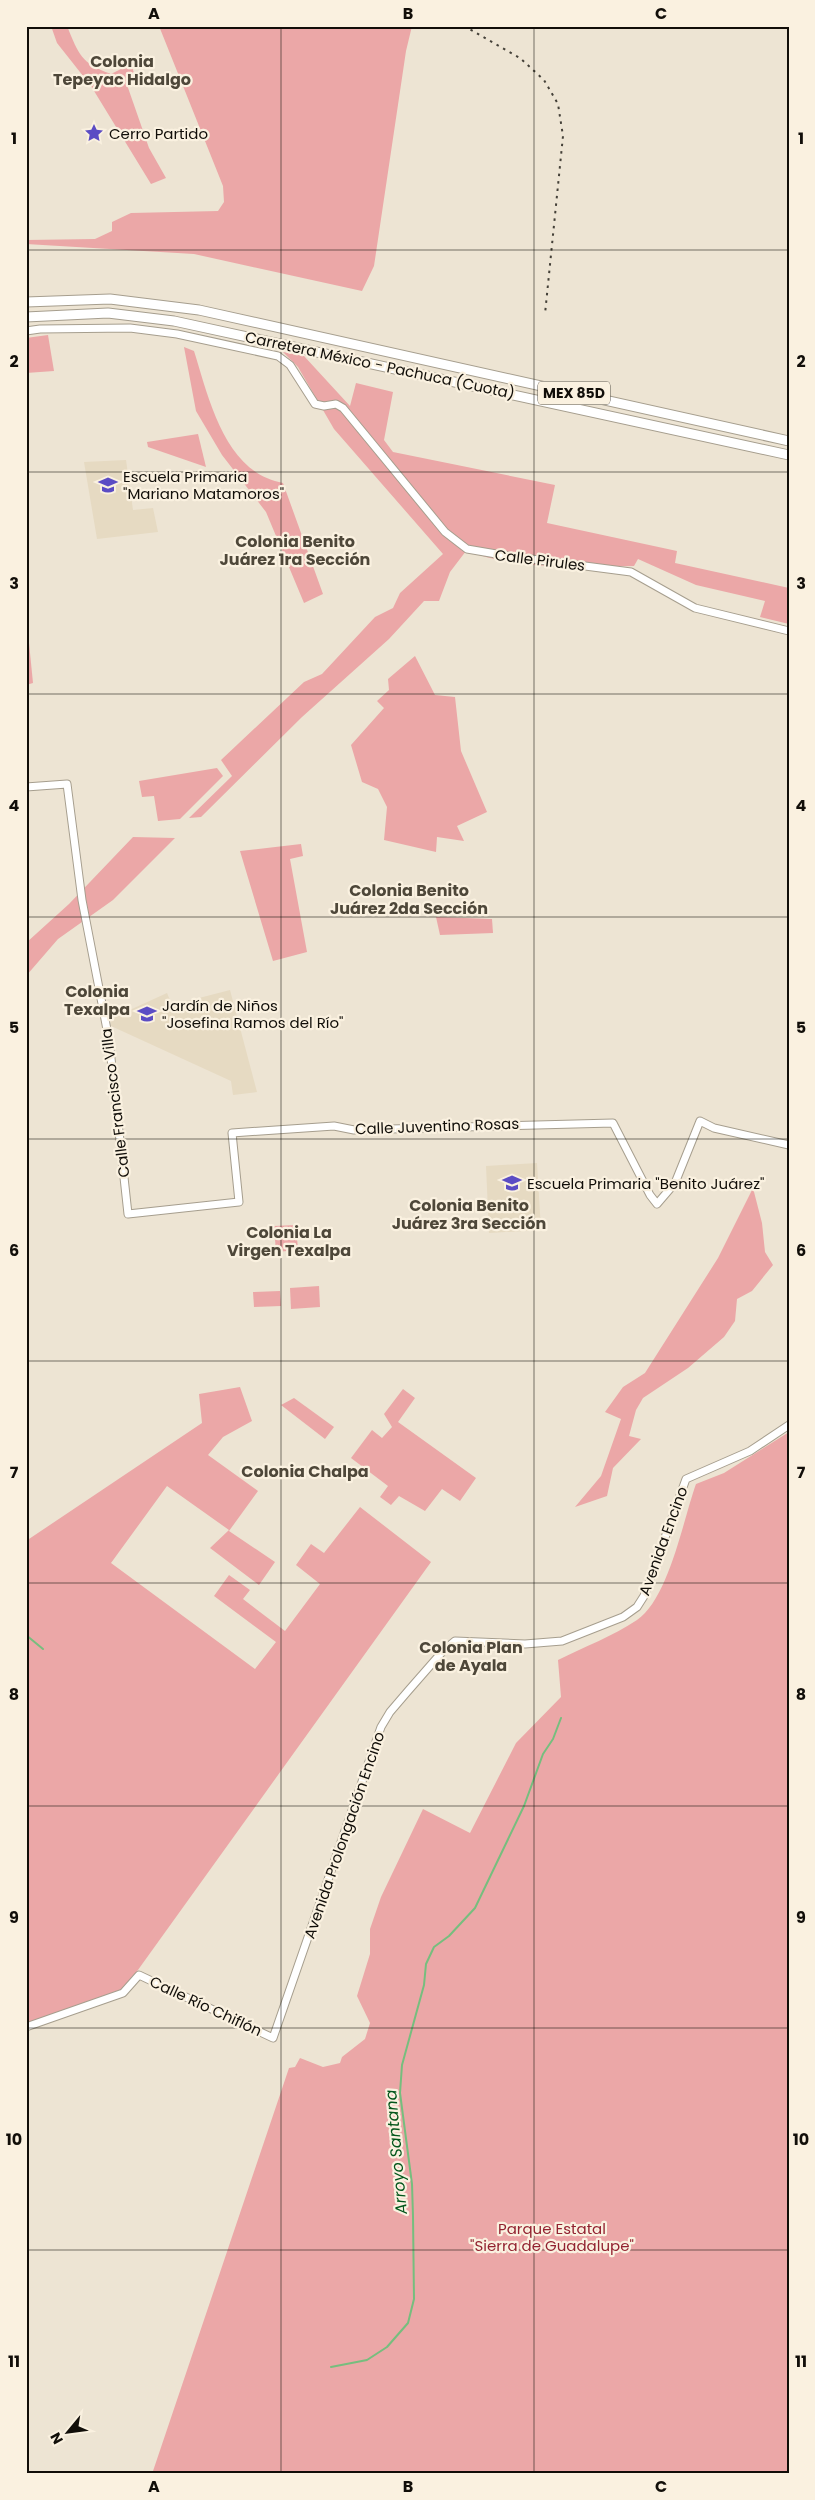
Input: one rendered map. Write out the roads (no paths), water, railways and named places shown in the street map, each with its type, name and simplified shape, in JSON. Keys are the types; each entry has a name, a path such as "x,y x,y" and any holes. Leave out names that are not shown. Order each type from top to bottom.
{"highway":[{"name":"Carretera México - Pachuca (Cuota)","path":"26,302 94,299 147,302 199,310 789,440"},
{"name":"Carretera México - Pachuca (Cuota)","path":"26,317 95,313 157,318 345,357 789,455"}],"street":[{"name":"Calle Pirules","path":"26,332 58,328 130,328 177,334 256,350 285,360 299,378 311,400 317,405 336,404 342,408 446,532 467,548 508,556 631,572 695,608 789,631"},
{"name":"Calle Francisco Villa","path":"26,786 67,784 76,840 82,900 109,1040 128,1214 239,1202"},
{"name":"Calle Juventino Rosas","path":"239,1202 232,1133 334,1126 354,1130 613,1123 657,1204 674,1183 700,1122 721,1130 789,1145"},
{"name":"Avenida Encino","path":"562,1642 616,1621 631,1612 641,1601 686,1479 693,1474 750,1451 789,1425"},
{"name":"Avenida Prolongación Encino","path":"273,2038 368,1760 390,1712 443,1651 455,1641 525,1644 562,1642"},
{"name":"Calle Río Chiflón","path":"26,2027 123,1993 139,1975 273,2038"}],"waterway":[{"path":"26,1635 43,1649"},
{"name":"Arroyo Santana","path":"331,2367 367,2360 387,2347 408,2323 414,2299 412,2184 400,2093 402,2065 424,1985 426,1964 434,1947 449,1936 475,1908 524,1806 543,1754 553,1739 561,1718"}],"railway":[{"path":"464,26 520,58 544,80 558,104 563,136 545,314"}],"place":[{"name":"Cerro Partido","path":"94,133"},
{"name":"Escuela Primaria \"Mariano Matamoros\"","path":"108,485"},
{"name":"Jardín de Niños \"Josefina Ramos del Río\"","path":"147,1014"},
{"name":"Escuela Primaria \"Benito Juárez\"","path":"512,1183"}],"district":[{"name":"Colonia Tepeyac Hidalgo","path":"122,70"},
{"name":"Colonia Benito Juárez 1ra Sección","path":"295,550"},
{"name":"Colonia Benito Juárez 2da Sección","path":"409,899"},
{"name":"Colonia Texalpa","path":"97,1000"},
{"name":"Colonia Benito Juárez 3ra Sección","path":"469,1214"},
{"name":"Colonia La Virgen Texalpa","path":"289,1241"},
{"name":"Colonia Chalpa","path":"305,1471"},
{"name":"Colonia Plan de Ayala","path":"471,1656"}],"park label":[{"name":"Parque Estatal \"Sierra de Guadalupe\"","path":"552,2236"}]}
